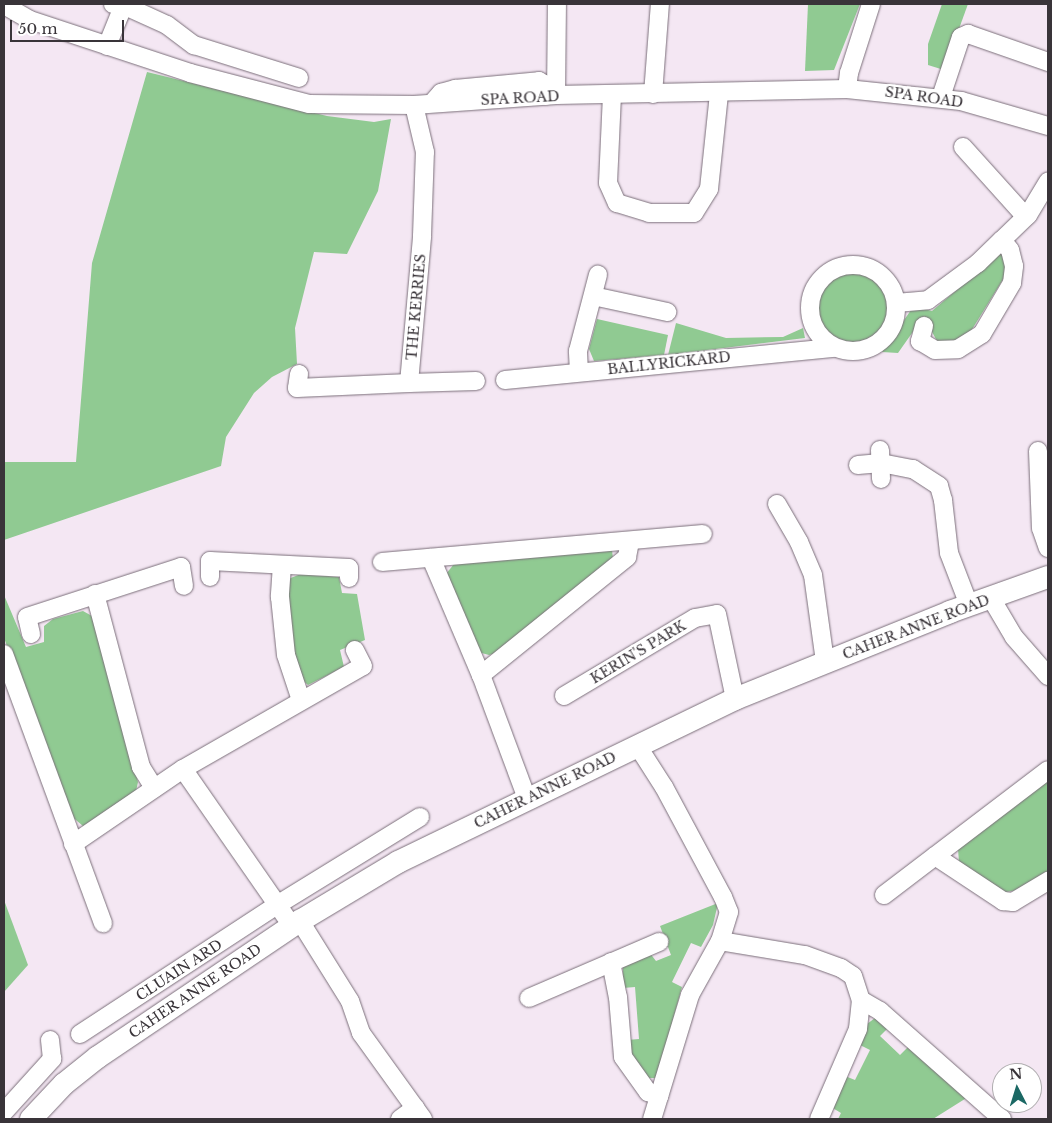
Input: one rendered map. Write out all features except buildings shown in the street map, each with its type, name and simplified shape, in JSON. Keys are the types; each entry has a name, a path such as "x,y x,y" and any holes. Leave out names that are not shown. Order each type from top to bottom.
{"street":[{"path":"107,46 120,4 166,26 194,45 300,78"},
{"path":"550,95 557,4"},
{"path":"653,94 660,4"},
{"path":"847,89 849,73 871,4"},
{"path":"4,5 30,20 190,74 309,104 432,104 441,93 539,81 544,84 550,95"},
{"path":"941,97 961,37 968,34 1048,62"},
{"name":"SPA ROAD","path":"550,95 719,94 847,89 941,97 1048,126"},
{"path":"612,95 608,183 618,203 649,213 694,213 709,188 719,94"},
{"name":"THE KERRIES","path":"409,383 422,236 425,152 414,105"},
{"path":"963,147 1026,218"},
{"path":"834,348 821,339 813,327 809,312 810,297 827,272 840,266 856,264 870,268 883,276 892,288 896,303 928,300 978,262 1026,218 1048,182"},
{"path":"924,326 920,341 935,350 958,349 982,334 1012,283 1014,266 1010,250 1002,240"},
{"path":"579,372 578,351 598,275"},
{"path":"593,296 667,312"},
{"name":"BALLYRICKARD","path":"505,380 834,348 860,351 883,339 896,316 896,303"},
{"path":"299,374 297,388 476,381"},
{"path":"1038,451 1041,528 1048,548"},
{"path":"858,465 881,464 913,469 938,486 943,500 949,553 968,605"},
{"path":"777,504 799,542 813,575 825,662"},
{"path":"382,562 703,534"},
{"path":"481,675 627,557 630,541"},
{"path":"431,558 481,675 527,799"},
{"path":"210,577 210,561 349,568 349,578"},
{"path":"282,565 280,605 286,656 301,700"},
{"path":"31,634 27,617 181,567 184,586"},
{"name":"CAHER ANNE ROAD","path":"31,1119 78,1071 296,923 398,862 735,699 968,605 1048,578"},
{"path":"95,594 141,767 154,788"},
{"path":"991,598 1014,637 1048,676"},
{"name":"KERIN'S PARK","path":"564,696 695,618 717,614 735,699"},
{"path":"73,844 184,769 363,666 355,650"},
{"path":"4,654 102,923"},
{"path":"637,745 724,897 728,912 720,941 690,995 652,1119"},
{"path":"184,769 277,905 296,923 350,1001 361,1033 419,1114 400,1119"},
{"path":"884,895 1048,770"},
{"name":"CLUAIN ARD","path":"80,1034 277,905 420,817"},
{"path":"935,856 1003,901 1013,902 1048,881"},
{"path":"720,941 771,947 841,968 853,976 861,1000 858,1029 852,1048 818,1119"},
{"path":"530,998 659,942"},
{"path":"612,962 618,997 623,1057 648,1092 659,1096"},
{"path":"861,1000 880,1011 1002,1119"},
{"path":"4,1112 52,1059 50,1040"}],"green space":[{"path":"808,4 860,4 834,70 805,71"},
{"path":"942,4 968,4 944,70 928,65 928,44"},
{"path":"147,72 327,116 374,122 391,119 378,191 347,254 314,252 295,328 297,364 272,377 254,393 226,437 221,466 4,540 4,462 76,462 92,263"},
{"path":"1000,253 1007,256 1007,273 971,331 956,342 938,343 931,330 930,321 924,316 898,353 882,352 911,310 917,307 932,311"},
{"path":"853,272 872,278 882,288 888,307 882,326 872,336 853,342 834,336 824,326 818,307 824,288 834,278"},
{"path":"597,319 668,335 664,355 594,361 589,349"},
{"path":"676,323 726,338 783,337 803,328 805,338 668,355"},
{"path":"612,550 613,559 496,653 489,655 478,652 446,574 454,564"},
{"path":"301,574 339,577 342,593 357,594 365,640 340,650 344,667 308,685 301,679 288,626 288,579"},
{"path":"4,595 26,647 44,642 44,626 53,619 83,611 92,616 138,782 136,791 83,826 70,815 4,638"},
{"path":"1048,778 1048,872 1018,890 1006,892 998,890 959,862 958,849"},
{"path":"4,900 28,965 4,992"},
{"path":"718,903 713,925 701,947 691,943 672,982 682,987 659,1071 655,1078 649,1078 626,1046 627,1040 639,1039 635,987 623,988 623,963 649,952 656,961 671,955 660,926"},
{"path":"875,1018 889,1027 880,1036 900,1055 909,1046 968,1097 933,1119 838,1119 841,1113 831,1107 845,1076 855,1080 870,1050 860,1045 867,1024"}]}
